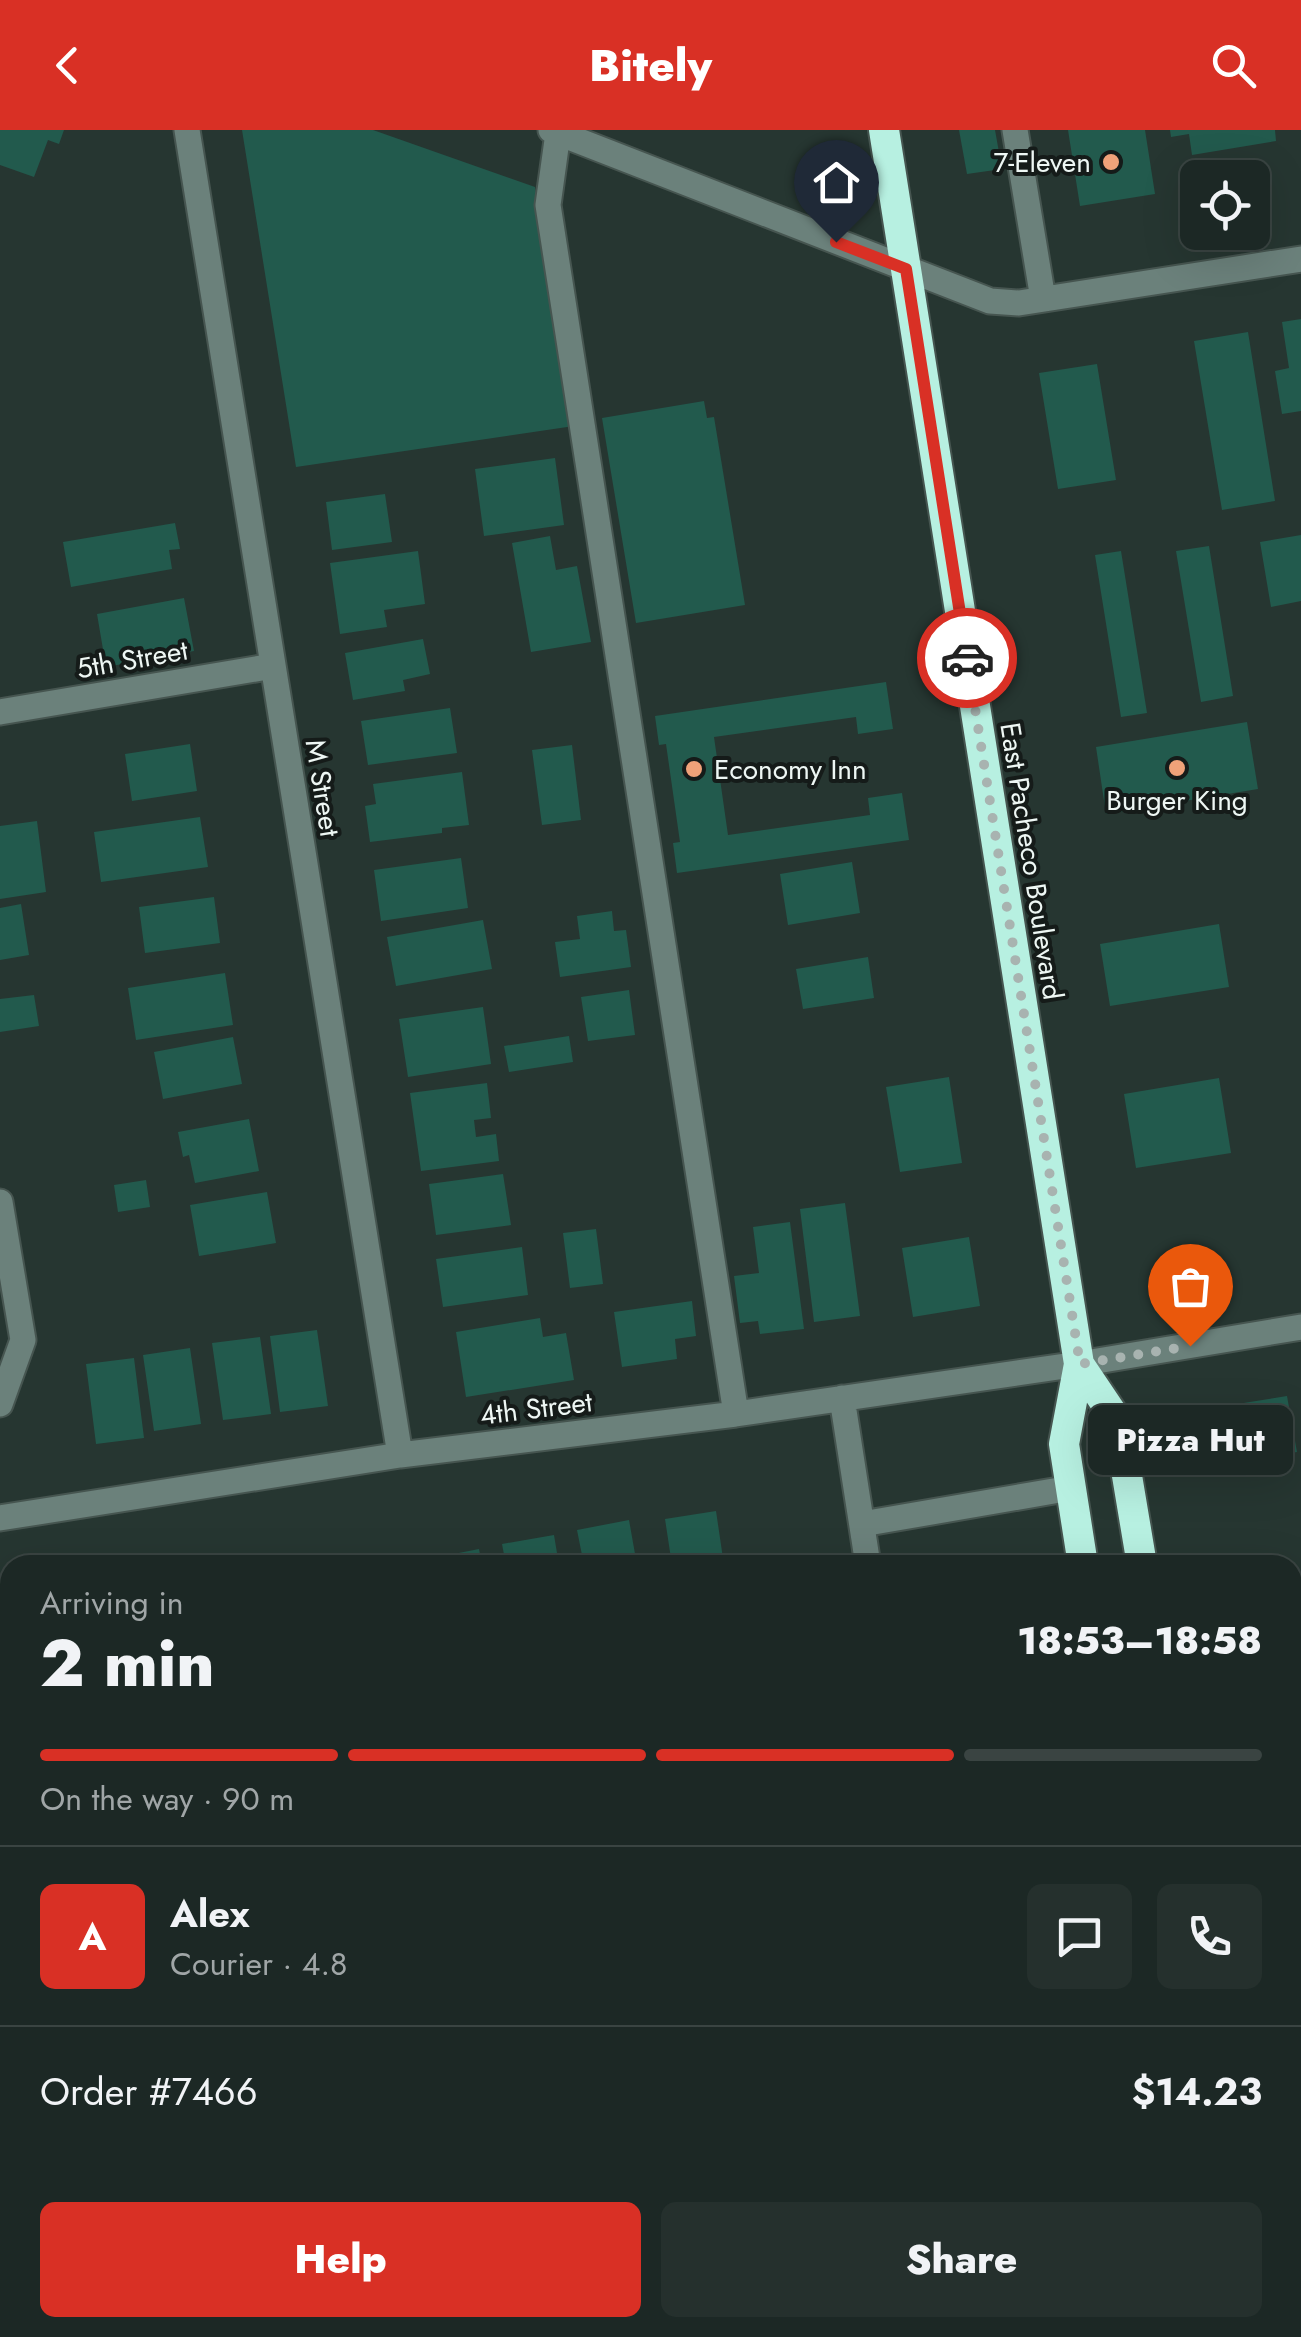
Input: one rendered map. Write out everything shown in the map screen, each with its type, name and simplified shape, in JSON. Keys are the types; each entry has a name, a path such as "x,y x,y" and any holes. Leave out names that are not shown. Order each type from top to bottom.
{"highway":[{"name":"East Pacheco Boulevard","path":"884,130 1080,1364 1064,1444 1081,1555"},
{"name":"East Pacheco Boulevard","path":"1080,1364 1118,1422 1140,1555"}],"street":[{"name":"M Street","path":"187,130 400,1455"},
{"path":"1014,130 1044,300"},
{"path":"736,1414 548,204 555,131 990,301 1044,300 1301,259"},
{"name":"5th Street","path":"0,712 273,666"},
{"path":"0,1202 24,1340 0,1404"},
{"name":"4th Street","path":"0,1518 400,1455 736,1414 1080,1364 1301,1327"},
{"path":"842,1398 867,1555"},
{"path":"862,1524 1071,1488"}],"building":[{"path":"0,130 64,130 59,144 48,140 34,177 0,165"},
{"path":"242,130 373,130 535,187 574,426 296,467"},
{"path":"959,130 995,130 1002,169 967,174"},
{"name":"7-Eleven","path":"1068,130 1145,130 1155,194 1080,206"},
{"path":"1170,130 1275,130 1276,141 1192,155 1189,134 1171,137"},
{"path":"1301,319 1301,411 1282,414 1275,371 1289,368 1282,322"},
{"path":"1248,332 1275,501 1222,510 1194,341"},
{"path":"1097,364 1116,480 1058,489 1039,373"},
{"path":"704,401 707,418 714,417 745,605 636,623 602,418"},
{"path":"555,458 564,525 484,536 475,469"},
{"path":"385,494 392,542 332,550 326,502"},
{"path":"175,523 180,549 169,550 172,569 71,587 63,542"},
{"path":"1301,535 1301,601 1271,607 1260,542"},
{"path":"550,536 556,570 577,566 591,642 531,652 512,543"},
{"path":"1209,546 1233,696 1201,702 1176,551"},
{"path":"418,551 425,604 384,610 387,627 340,634 330,563"},
{"path":"1121,551 1147,713 1121,717 1095,555"},
{"path":"184,598 194,651 106,667 97,614"},
{"path":"423,639 430,674 403,680 405,691 353,700 345,653"},
{"name":"Economy Inn","path":"886,682 893,729 858,734 856,717 714,737 728,835 870,815 868,798 902,793 909,840 677,873 673,843 680,842 666,744 659,745 655,716"},
{"path":"450,708 457,753 368,765 361,721"},
{"name":"Burger King","path":"1247,722 1258,789 1106,814 1096,747"},
{"path":"190,744 197,791 132,801 125,754"},
{"path":"572,745 581,820 542,825 532,750"},
{"path":"462,772 469,825 442,828 442,833 370,842 365,806 376,804 373,784"},
{"path":"200,817 208,867 101,882 94,832"},
{"path":"37,821 46,892 0,899 0,826"},
{"path":"461,858 468,908 381,921 374,870"},
{"path":"852,862 860,913 788,925 780,874"},
{"path":"214,897 220,943 145,953 139,907"},
{"path":"21,904 29,955 0,960 0,908"},
{"path":"612,911 614,931 626,930 631,967 560,977 555,942 580,939 577,916"},
{"path":"483,920 492,969 396,986 387,937"},
{"path":"1219,924 1229,987 1110,1006 1100,944"},
{"path":"868,957 874,998 803,1009 796,969"},
{"path":"225,973 233,1025 136,1040 128,988"},
{"path":"629,990 635,1035 588,1041 581,997"},
{"path":"34,995 39,1026 0,1032 0,999"},
{"path":"483,1007 491,1064 408,1077 399,1019"},
{"path":"569,1036 573,1062 509,1072 504,1046"},
{"path":"233,1037 242,1084 163,1099 154,1052"},
{"path":"949,1077 962,1163 900,1172 886,1087"},
{"path":"1219,1078 1231,1153 1136,1168 1124,1094"},
{"path":"487,1083 491,1118 474,1120 476,1137 496,1134 499,1161 421,1171 410,1093"},
{"path":"249,1119 259,1171 195,1183 189,1155 183,1157 178,1132"},
{"path":"503,1174 511,1225 436,1235 429,1184"},
{"path":"146,1180 150,1207 118,1212 114,1185"},
{"path":"267,1192 276,1243 199,1256 190,1205"},
{"path":"845,1203 860,1316 814,1322 800,1209"},
{"path":"790,1222 804,1329 760,1334 758,1321 740,1323 734,1276 759,1273 753,1227"},
{"path":"596,1229 603,1284 570,1288 563,1233"},
{"path":"969,1237 980,1306 913,1317 902,1248"},
{"path":"522,1247 528,1295 443,1307 436,1259"},
{"path":"692,1301 696,1336 675,1339 677,1359 622,1367 614,1312"},
{"path":"540,1318 543,1337 566,1333 574,1380 466,1397 456,1332"},
{"path":"317,1330 328,1406 280,1412 270,1336"},
{"path":"260,1337 271,1414 223,1420 212,1343"},
{"path":"190,1348 201,1424 154,1431 143,1355"},
{"path":"134,1358 144,1438 96,1444 86,1364"},
{"path":"1287,1396 1297,1452 1184,1471 1174,1414"},
{"path":"716,1511 723,1555 670,1555 665,1519"},
{"path":"629,1520 635,1555 582,1555 577,1530"},
{"path":"554,1535 557,1555 504,1555 502,1544"},
{"path":"479,1549 480,1555 448,1555"}],"way so far":[{"path":"967,658 1080,1364 1190,1346"}],"place":[{"name":"7-Eleven","path":"1111,162"},
{"name":"Burger King","path":"1177,768"},
{"name":"Economy Inn","path":"694,769"},
{"name":"Pizza Hut","path":"1190,1346"}],"route":[{"path":"836,242 906,269 967,658"}]}
